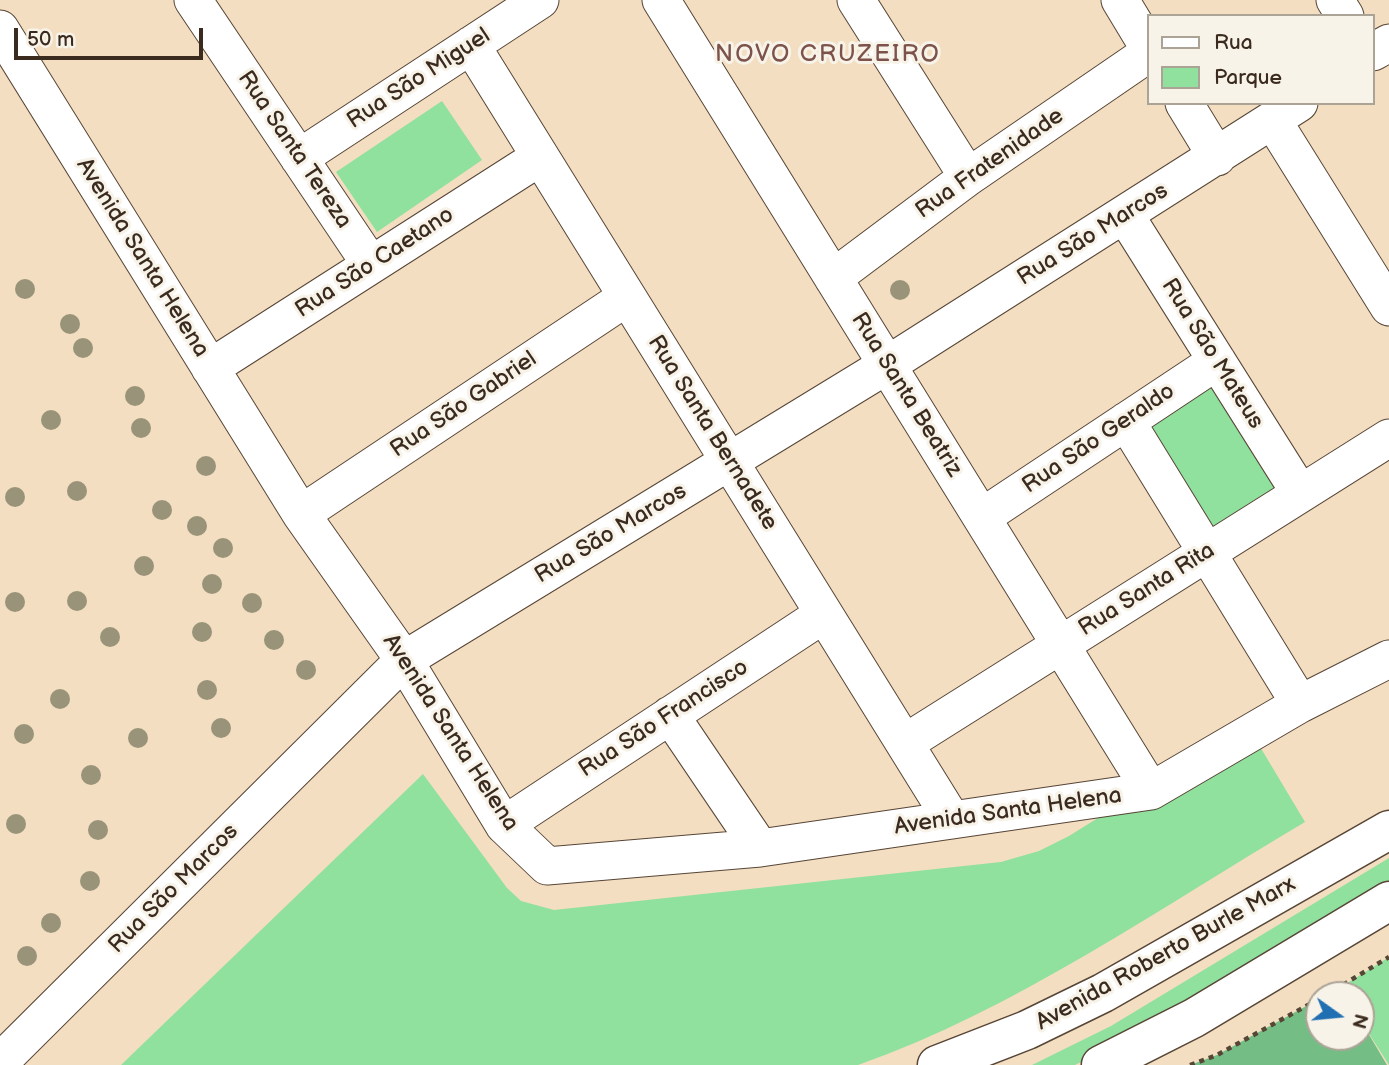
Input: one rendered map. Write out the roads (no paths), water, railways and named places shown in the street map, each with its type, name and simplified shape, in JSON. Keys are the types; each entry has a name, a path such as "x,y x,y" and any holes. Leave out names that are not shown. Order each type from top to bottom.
{"main road":[{"name":"Avenida Roberto Burle Marx","path":"937,1065 1027,1030 1103,993 1389,830"},
{"path":"1101,1065 1194,1018 1389,901"}],"street":[{"name":"Rua São Miguel","path":"299,158 540,0"},
{"name":"Rua Santa Beatriz","path":"661,0 1151,791"},
{"path":"856,0 968,177"},
{"path":"1119,0 1148,48"},
{"name":"Rua Santa Tereza","path":"207,5 299,158 371,265"},
{"name":"Avenida Santa Helena","path":"0,29 301,514 404,660 504,825 547,866 760,848 1151,791 1300,704 1389,659"},
{"name":"Rua Santa Bernadete","path":"471,45 952,820"},
{"name":"Rua Fratenidade","path":"833,278 968,177 1148,51"},
{"path":"1185,105 1217,157"},
{"path":"1286,112 1389,307"},
{"name":"Rua São Marcos","path":"0,1062 404,660 887,365 1286,112"},
{"name":"Rua São Caetano","path":"211,368 540,157"},
{"name":"Rua São Mateus","path":"1125,215 1300,493"},
{"name":"Rua São Gabriel","path":"301,514 627,297"},
{"name":"Rua São Geraldo","path":"982,517 1217,361"},
{"path":"1126,421 1300,704"},
{"name":"Rua Santa Rita","path":"905,743 1389,438"},
{"name":"Rua São Francisco","path":"504,825 824,614"},
{"path":"670,715 760,848"}],"district":[{"name":"NOVO CRUZEIRO","path":"828,55"}]}
